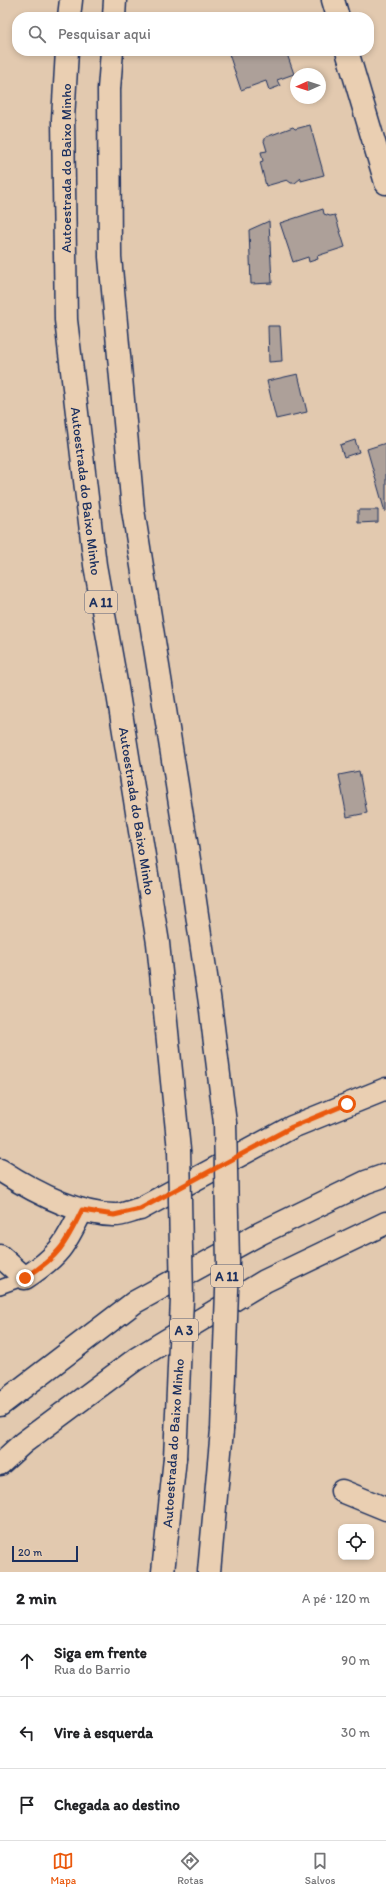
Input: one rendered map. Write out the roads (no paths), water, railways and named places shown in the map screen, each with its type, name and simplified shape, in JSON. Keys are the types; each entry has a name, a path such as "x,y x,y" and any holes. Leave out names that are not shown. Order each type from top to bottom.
{"main road":[{"path":"70,0 70,12"},
{"path":"114,12 115,0"},
{"path":"333,0 337,12"},
{"name":"Autoestrada do Baixo Minho","path":"68,56 63,119 66,320 94,565 117,688 158,943 179,1150 182,1298 175,1458 163,1572"},
{"name":"A 11","path":"112,56 109,89 110,256 133,510 189,860 226,1123 228,1263 222,1430 209,1572"},
{"path":"348,56 386,183"},
{"path":"0,1170 29,1189 82,1210 114,1215 140,1209 292,1127 386,1089"},
{"path":"0,1405 135,1302 261,1233 366,1182 386,1175"},
{"path":"0,1256 25,1278 46,1265 64,1245 82,1210"},
{"name":"A 3","path":"0,1464 23,1443 136,1359 265,1281 386,1223"},
{"path":"342,1490 386,1508"}],"lane":[{"path":"0,1287 25,1278"}]}
